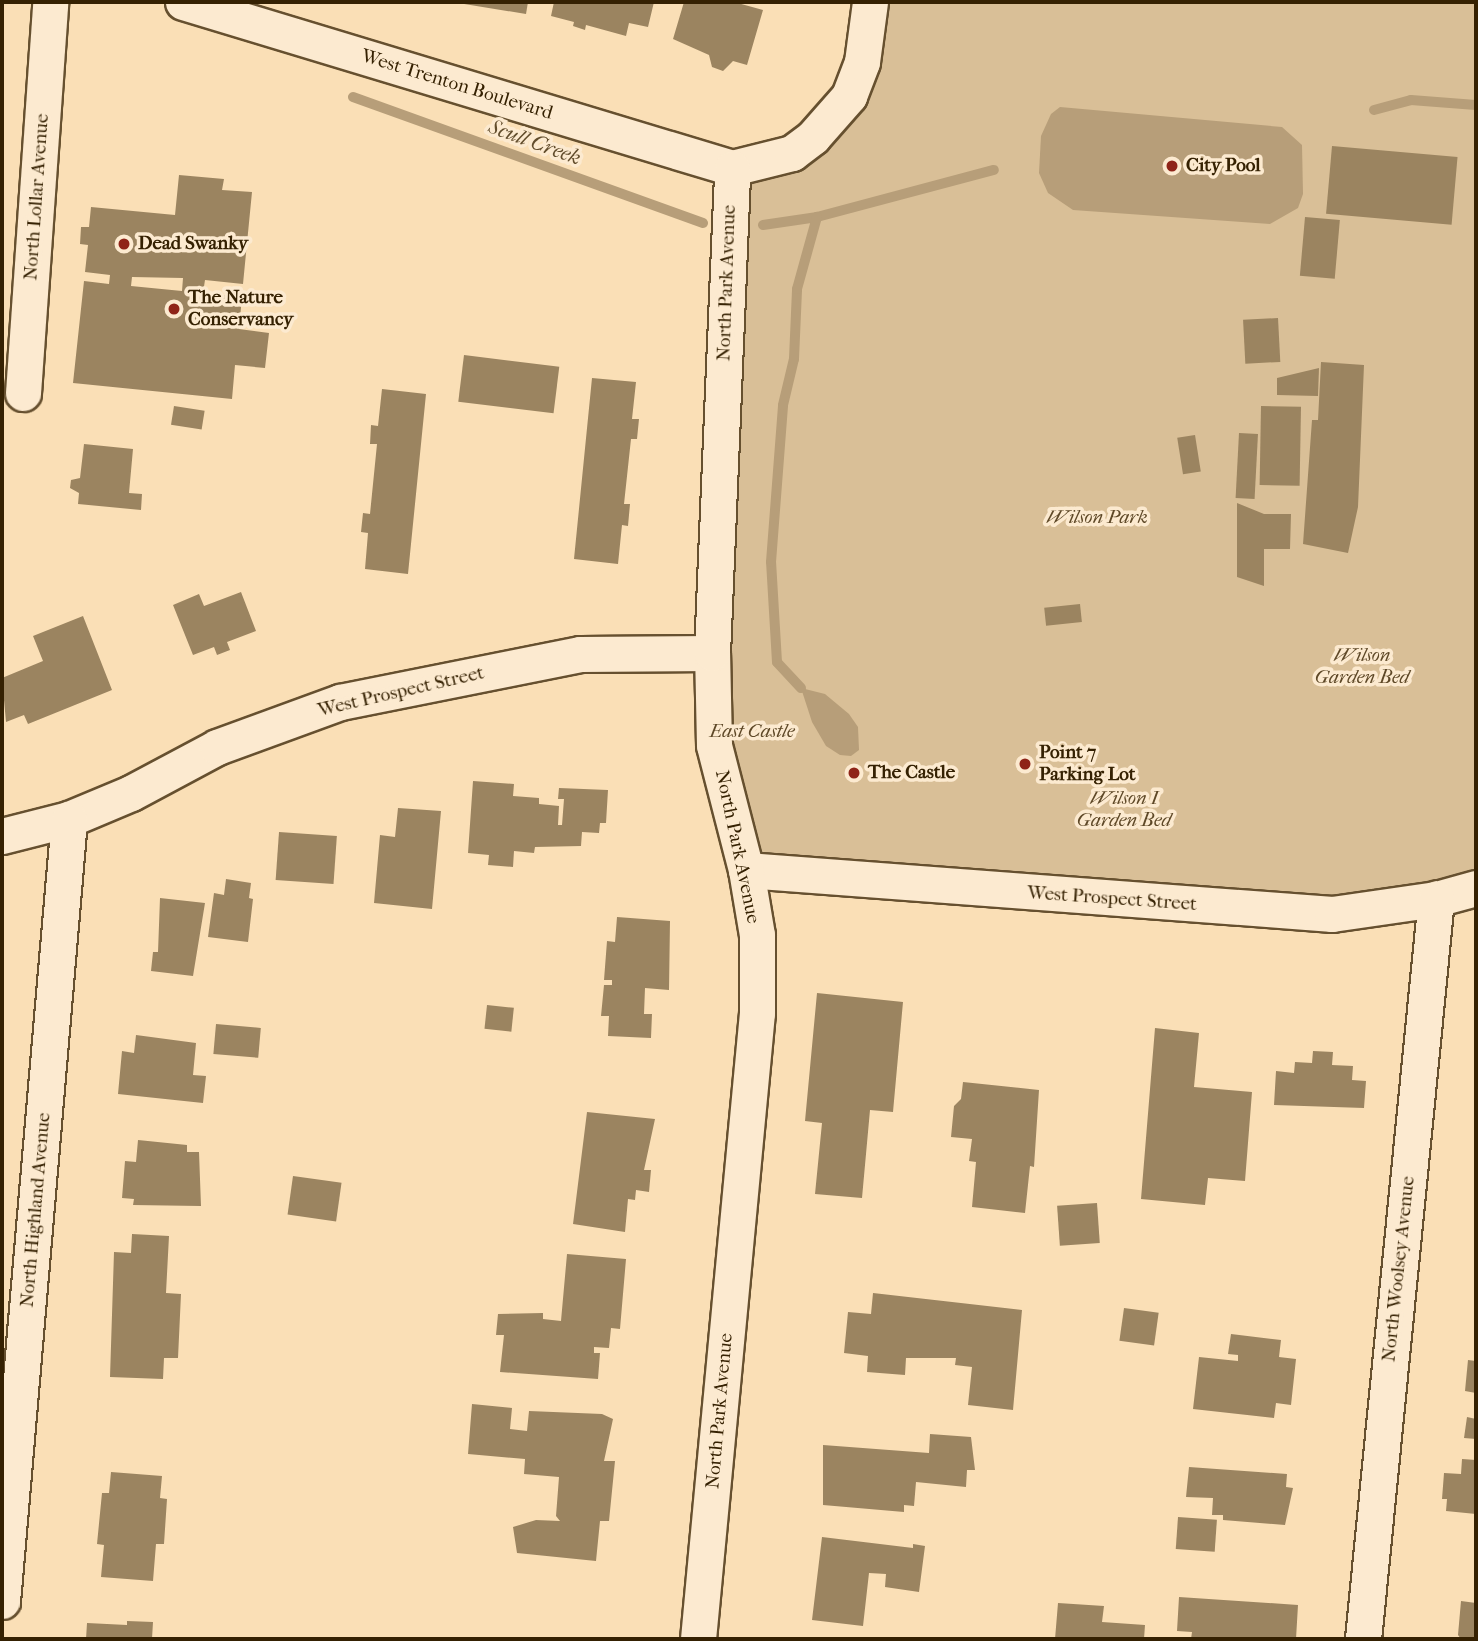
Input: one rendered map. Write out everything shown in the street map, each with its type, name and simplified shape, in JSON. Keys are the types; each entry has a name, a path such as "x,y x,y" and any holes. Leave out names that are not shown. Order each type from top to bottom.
{"street":[{"name":"North Lollar Avenue","path":"23,393 50,2"},
{"name":"West Trenton Boulevard","path":"183,2 732,168"},
{"path":"732,168 792,153 813,137 849,96 862,62 870,2"},
{"name":"North Park Avenue","path":"698,1639 757,1013 757,935 746,870 714,745 712,653 732,168"},
{"name":"West Prospect Street","path":"2,836 69,819 131,793 217,747 340,702 580,654 712,653"},
{"name":"North Highland Avenue","path":"2,1601 69,819"},
{"name":"West Prospect Street","path":"746,870 1332,914 1436,899 1476,888"},
{"name":"North Woolsey Avenue","path":"1363,1639 1436,899"}],"green space":[{"name":"Wilson Park","path":"870,2 1476,2 1476,888 1332,914 746,870 714,745 732,168 813,137"}],"shaded area":[{"name":"City Pool","path":"1060,107 1282,127 1302,145 1303,194 1298,208 1270,224 1073,210 1048,193 1039,173 1041,136 1051,114"},
{"path":"801,688 825,694 849,714 858,727 859,750 851,756 840,755 826,746 812,722"}],"building":[{"path":"452,2 528,2 526,14"},
{"path":"554,2 654,2 648,27 629,23 626,36 586,25 585,30 573,26 574,22 551,16"},
{"path":"684,2 734,2 763,10 747,65 733,61 723,71 712,67 709,55 673,39"},
{"path":"1332,146 1458,157 1452,225 1326,214"},
{"path":"179,175 224,179 222,190 252,192 243,284 205,280 203,293 242,297 239,329 269,333 265,368 235,365 232,399 73,383 84,281 109,284 110,275 85,272 88,245 80,244 81,227 89,227 91,207 175,215","holes":["132,277 183,278 182,291 131,286"]},
{"path":"1305,217 1340,220 1335,279 1300,276"},
{"path":"1278,318 1280,362 1245,364 1243,320"},
{"path":"464,355 559,367 554,413 458,402"},
{"path":"1321,362 1364,365 1358,507 1348,553 1303,544 1312,420 1318,420"},
{"path":"1319,368 1318,396 1277,395 1277,378"},
{"path":"592,378 636,382 632,419 639,419 637,439 631,439 624,504 630,504 628,526 622,525 618,564 574,559"},
{"path":"382,389 426,394 408,574 365,569 368,533 361,532 363,513 370,514 377,444 370,444 371,425 378,426"},
{"path":"174,406 205,411 202,430 171,425"},
{"path":"1261,406 1301,407 1300,486 1260,485"},
{"path":"1239,433 1258,434 1255,499 1236,498"},
{"path":"1195,435 1201,472 1183,474 1177,438"},
{"path":"84,444 133,449 129,493 142,494 141,510 78,504 79,493 70,488 71,480 80,478"},
{"path":"1237,503 1264,514 1291,514 1290,549 1264,549 1264,586 1237,577"},
{"path":"241,592 256,631 227,642 230,650 217,655 214,647 193,655 173,605 199,594 204,606"},
{"path":"1080,604 1082,622 1046,626 1044,608"},
{"path":"83,616 112,690 28,724 24,715 6,722 2,678 43,661 33,636"},
{"path":"473,781 514,784 513,796 539,798 539,804 559,806 558,825 562,825 564,799 558,799 559,788 608,790 606,823 600,823 599,833 582,832 581,846 535,847 534,853 514,851 513,867 488,865 489,855 468,853"},
{"path":"398,808 441,811 432,909 374,903 380,835 395,837"},
{"path":"279,832 337,836 334,884 276,880"},
{"path":"226,879 251,883 249,898 253,899 248,942 208,937 214,893 224,895"},
{"path":"160,898 205,903 193,976 151,971 153,952 158,952"},
{"path":"617,917 670,921 669,990 645,988 644,1014 652,1014 651,1038 608,1036 609,1016 601,1016 604,985 612,985 612,980 604,980 607,941 615,942"},
{"path":"817,993 903,1002 893,1112 870,1110 862,1198 815,1194 822,1123 805,1121"},
{"path":"487,1005 514,1008 511,1032 484,1029"},
{"path":"216,1024 261,1028 258,1058 213,1054"},
{"path":"1155,1028 1199,1033 1194,1087 1252,1092 1245,1181 1208,1178 1205,1205 1141,1199"},
{"path":"136,1035 196,1043 193,1075 206,1076 203,1103 118,1094 122,1051 134,1053"},
{"path":"1313,1051 1333,1052 1332,1065 1353,1066 1352,1080 1366,1081 1364,1108 1274,1105 1276,1071 1294,1073 1295,1062 1312,1063"},
{"path":"963,1082 1039,1090 1034,1167 1030,1166 1025,1213 972,1207 976,1162 969,1161 972,1139 951,1137 954,1106 961,1099"},
{"path":"587,1112 655,1119 644,1170 651,1170 649,1192 636,1190 635,1200 628,1199 625,1232 573,1224"},
{"path":"138,1140 187,1145 187,1152 199,1152 201,1206 133,1205 134,1199 122,1198 125,1161 136,1162"},
{"path":"293,1176 342,1183 336,1221 288,1215"},
{"path":"1097,1203 1100,1243 1060,1246 1057,1206"},
{"path":"132,1234 169,1236 166,1293 181,1294 178,1358 164,1358 163,1379 110,1377 114,1252 131,1253"},
{"path":"567,1254 626,1259 620,1329 611,1328 609,1348 594,1347 594,1353 600,1353 598,1379 500,1372 504,1335 496,1335 498,1314 543,1313 543,1319 561,1321"},
{"path":"873,1293 1022,1310 1013,1410 968,1405 972,1367 955,1365 956,1358 906,1358 905,1375 867,1372 868,1356 844,1353 848,1312 871,1314"},
{"path":"1124,1308 1159,1313 1154,1346 1119,1341"},
{"path":"1231,1334 1281,1340 1279,1357 1296,1359 1291,1405 1276,1403 1274,1418 1193,1409 1199,1357 1238,1361 1238,1355 1228,1354"},
{"path":"1468,1360 1476,1361 1476,1393 1465,1391"},
{"path":"472,1404 512,1408 510,1429 527,1431 529,1411 602,1414 613,1419 604,1461 615,1461 609,1521 600,1521 596,1561 517,1553 513,1527 536,1520 560,1521 556,1516 559,1477 524,1474 525,1459 468,1454"},
{"path":"1467,1417 1476,1419 1476,1439 1464,1438"},
{"path":"930,1434 971,1437 975,1470 967,1470 966,1487 916,1482 914,1506 904,1505 904,1512 823,1505 823,1445 929,1453"},
{"path":"1462,1459 1476,1460 1476,1514 1446,1511 1447,1499 1442,1499 1444,1473 1461,1474"},
{"path":"1189,1467 1287,1474 1286,1487 1293,1488 1285,1525 1223,1520 1223,1515 1212,1515 1213,1498 1186,1497"},
{"path":"111,1472 162,1476 160,1498 167,1499 164,1544 156,1544 153,1581 101,1577 104,1545 97,1544 102,1493 109,1493"},
{"path":"1178,1517 1217,1520 1215,1552 1176,1549"},
{"path":"822,1537 913,1548 913,1544 925,1546 919,1592 885,1587 886,1574 869,1573 863,1626 812,1620"},
{"path":"1179,1597 1298,1605 1296,1639 1191,1639 1192,1632 1177,1631"},
{"path":"1461,1601 1476,1603 1476,1639 1461,1639 1458,1635"},
{"path":"1058,1603 1104,1606 1102,1622 1145,1625 1144,1639 1055,1639"},
{"path":"127,1621 153,1622 152,1639 86,1639 87,1623 127,1625"}],"waterway":[{"name":"Scull Creek","path":"353,97 703,223"},
{"name":"Scull Creek","path":"1374,110 1411,100 1476,105"},
{"name":"Scull Creek","path":"763,225 817,217 994,170"},
{"path":"801,688 777,662 771,562 783,405 794,359 797,289 817,217"}],"place":[{"name":"City Pool","path":"1172,166"},
{"name":"Dead Swanky","path":"124,244"},
{"name":"The Nature Conservancy","path":"174,309"},
{"name":"Point 7 Parking Lot","path":"1025,764"},
{"name":"The Castle","path":"854,773"}],"park label":[{"name":"Wilson Garden Bed","path":"1362,667"},
{"name":"East Castle","path":"752,732"},
{"name":"Wilson I Garden Bed","path":"1124,810"}]}
